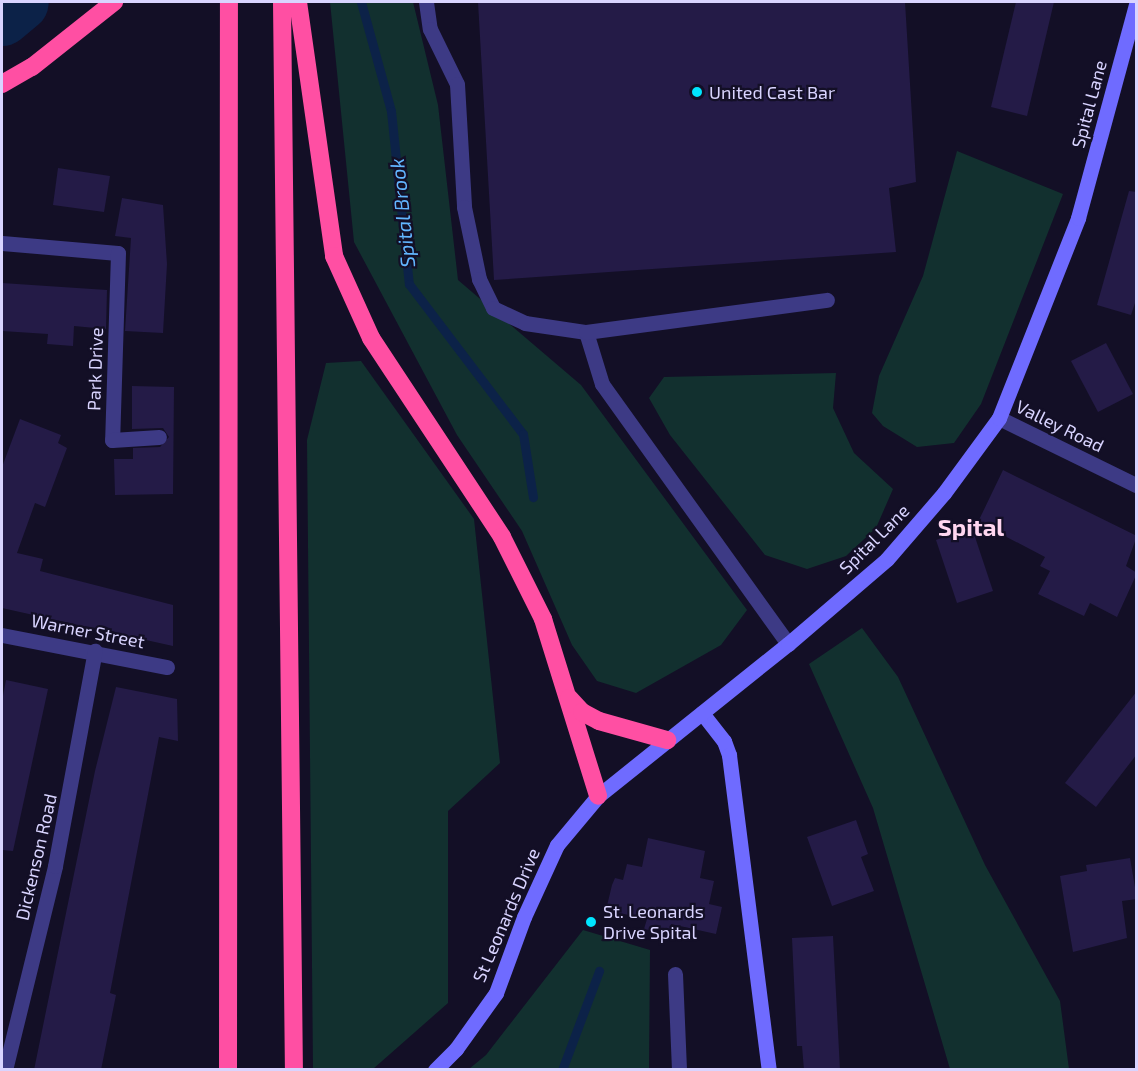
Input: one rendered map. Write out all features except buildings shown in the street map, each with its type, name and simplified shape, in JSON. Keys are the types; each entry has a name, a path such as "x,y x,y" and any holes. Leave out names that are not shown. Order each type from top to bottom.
{"highway":[{"path":"2,84 32,67 114,2"},
{"path":"228,1070 229,2"},
{"path":"282,2 294,1070"},
{"path":"298,2 334,256 371,338 502,537 543,619 598,796"},
{"path":"565,694 582,712 599,721 667,740"}],"street":[{"path":"426,2 430,29 457,84 464,207 479,279 493,308 525,323 586,332 827,300"},
{"name":"Spital Lane","path":"702,713 788,644 887,559 958,476 999,418 1078,218 1137,4"},
{"name":"Park Drive","path":"2,243 118,253 112,440 159,437"},
{"path":"586,332 602,384 788,644"},
{"name":"Valley Road","path":"999,418 1137,485"},
{"name":"Warner Street","path":"2,635 95,651 168,667"},
{"name":"Dickenson Road","path":"5,1070 57,855 95,651"},
{"path":"702,713 724,741 729,755 769,1070"},
{"name":"St Leonards Drive","path":"435,1070 456,1049 496,993 524,916 557,845 598,796 702,713"},
{"path":"675,974 679,1070"}],"green space":[{"path":"330,2 413,2 438,105 458,280 581,385 747,610 721,645 636,693 597,681 572,645 522,531 457,435 354,242"},
{"path":"957,151 1063,194 981,404 954,443 917,447 883,426 872,413 879,376 923,276"},
{"path":"361,361 474,519 500,763 448,811 448,1003 373,1069 313,1069 307,440 326,363"},
{"path":"836,373 833,408 854,453 893,489 876,528 846,556 807,569 765,555 670,435 649,398 664,377"},
{"path":"862,628 898,677 985,865 1060,1001 1069,1069 950,1069 873,808 809,664"},
{"path":"583,930 650,950 649,1069 469,1069 486,1055"}],"waterway":[{"path":"2,17 20,2"},
{"name":"Spital Brook","path":"361,2 391,111 409,284 523,434 533,497"},
{"name":"Spital Brook","path":"562,1070 599,971"}],"place":[{"name":"United Cast Bar","path":"697,92"},
{"name":"St. Leonards Drive Spital","path":"591,922"}],"district":[{"name":"Spital","path":"971,527"}]}
